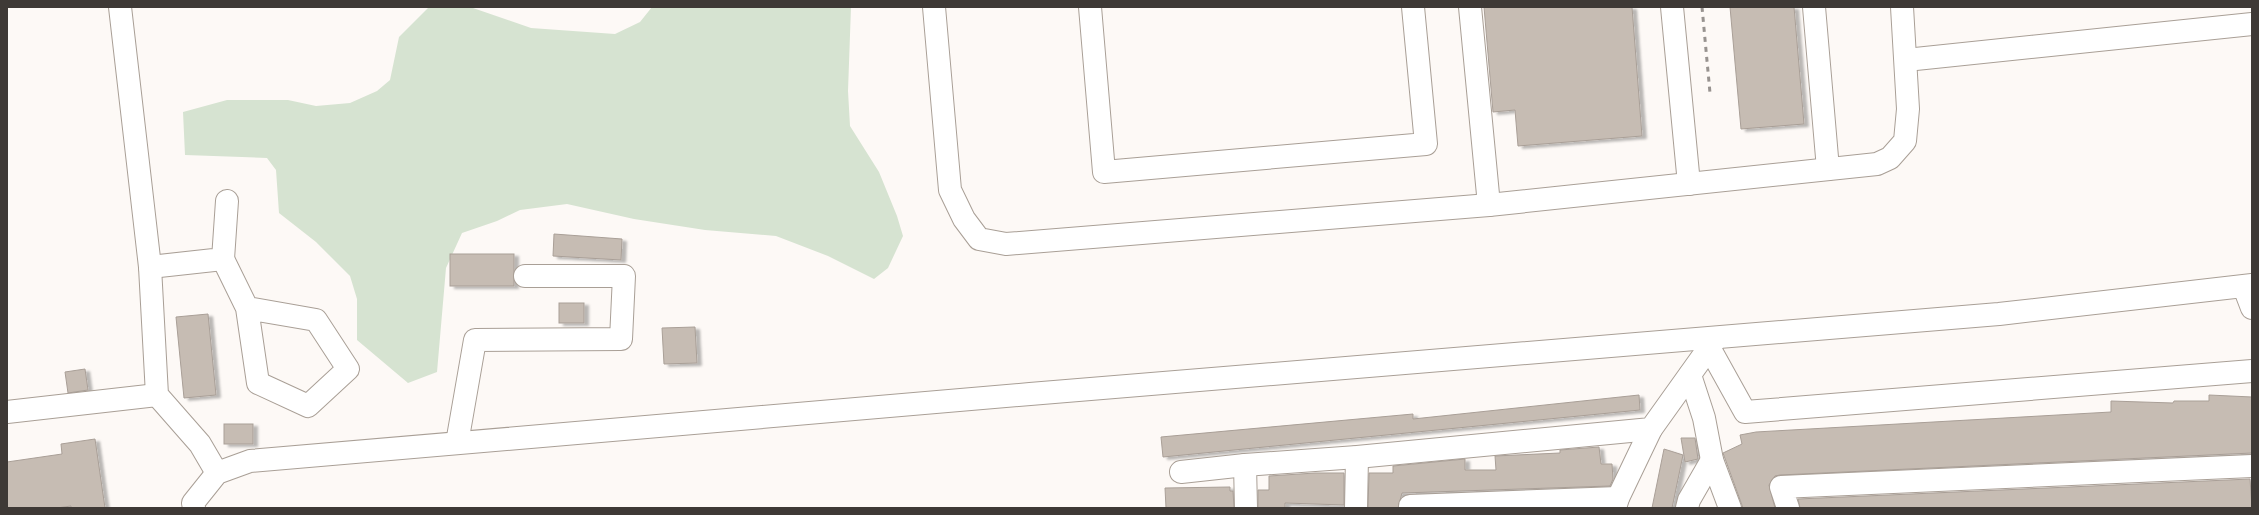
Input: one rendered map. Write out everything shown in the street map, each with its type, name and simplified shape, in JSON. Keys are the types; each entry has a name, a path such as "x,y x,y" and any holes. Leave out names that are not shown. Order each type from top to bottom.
{"street":[{"path":"120,7 150,267 157,395 200,444 217,473"},
{"path":"934,7 950,190 964,219 979,239 1006,244 1489,205 1878,164 1890,158 1905,141 1908,109 1902,7"},
{"path":"1090,7 1104,172 1426,144 1413,7"},
{"path":"1470,7 1489,205"},
{"path":"1672,7 1689,184"},
{"path":"1814,7 1828,169"},
{"path":"1906,60 2252,24"},
{"path":"227,201 223,259 247,308 258,383 308,406 348,369 316,320 247,308"},
{"path":"150,267 223,259"},
{"path":"458,443 475,340 621,339 624,276 525,276"},
{"path":"190,506 217,473 250,461 1030,394 1713,343 1999,314 2248,286 2252,308"},
{"path":"1713,343 1745,412 2252,371"},
{"path":"1410,508 1410,506 1616,503 1651,429 1713,343"},
{"path":"1690,375 1704,418 1712,460 1730,508"},
{"path":"7,412 157,395"},
{"path":"1181,472 1651,429"},
{"path":"1356,508 1357,457"},
{"path":"1687,508 1689,500 1712,460"},
{"path":"1245,465 1246,508"},
{"path":"1788,508 1782,487 2252,466"}],"green space":[{"path":"652,7 851,7 848,91 850,126 879,172 897,216 903,236 888,268 874,279 828,256 776,236 705,230 634,219 567,204 520,210 497,221 462,233 446,268 437,372 408,383 357,340 357,299 350,276 316,242 279,213 276,170 267,158 185,155 183,112 227,100 288,100 316,106 350,103 377,91 390,80 399,37 428,8 473,8 531,28 615,34 640,22"}],"building":[{"path":"1484,7 1632,7 1642,136 1518,146 1515,110 1493,112"},
{"path":"1730,7 1794,7 1804,124 1741,129"},
{"path":"554,234 622,239 621,260 553,256"},
{"path":"450,254 514,254 514,286 450,286"},
{"path":"559,303 584,303 584,323 559,323"},
{"path":"208,314 216,395 184,398 176,317"},
{"path":"695,327 697,363 664,364 662,328"},
{"path":"85,369 88,390 68,393 65,372"},
{"path":"1639,395 1640,410 1163,457 1161,437 1413,414 1413,419"},
{"path":"2209,395 2252,397 2252,453 1780,475 1775,476 1769,485 1775,508 1743,508 1723,453 1742,444 1740,435 1756,432 2111,412 2111,401 2173,403 2174,401 2209,401"},
{"path":"224,424 253,424 253,444 224,444"},
{"path":"1681,438 1695,438 1698,459 1685,462"},
{"path":"95,439 105,508 71,508 71,506 57,508 7,508 7,462 62,454 61,444"},
{"path":"1599,447 1601,464 1612,464 1613,479 1610,486 1402,493 1398,508 1368,508 1369,473 1393,473 1393,466 1465,459 1465,470 1496,470 1495,456 1560,453 1560,450"},
{"path":"1664,449 1683,455 1672,508 1652,508"},
{"path":"1344,473 1344,505 1285,503 1285,508 1258,508 1258,490 1269,490 1269,476"},
{"path":"2250,479 2252,508 1800,508 1798,499"},
{"path":"1230,487 1230,491 1233,491 1234,508 1166,508 1165,488"}],"railway":[{"path":"1702,7 1710,93"}]}
